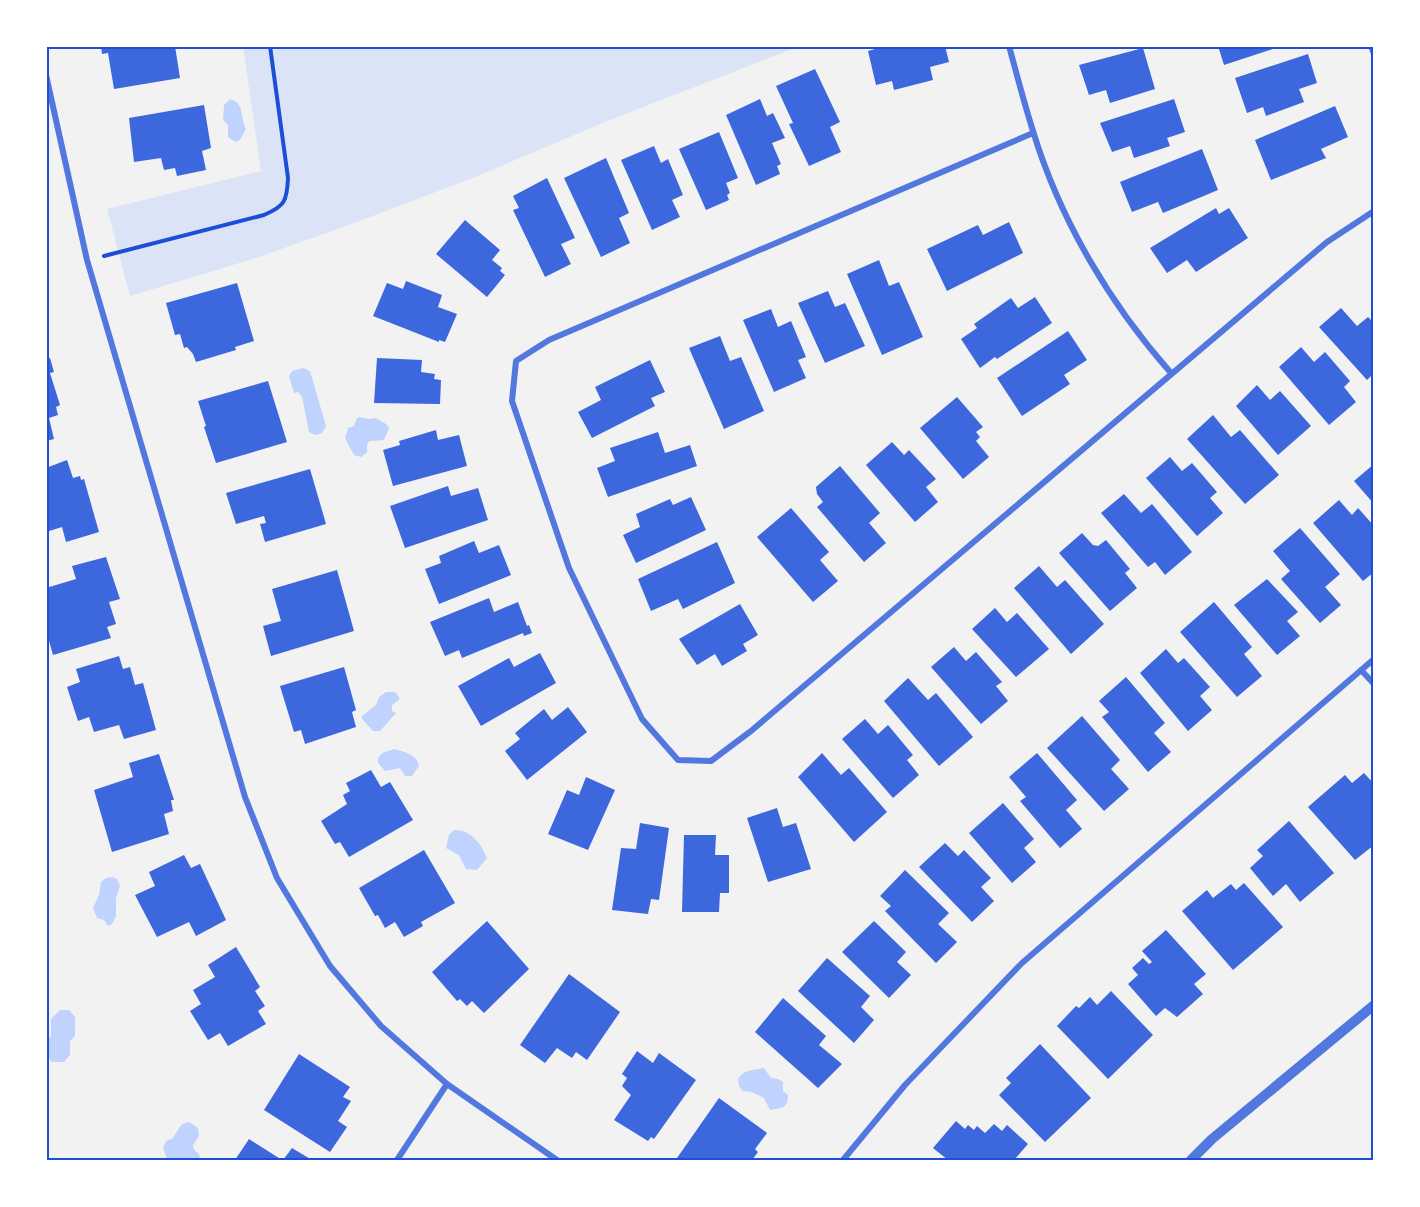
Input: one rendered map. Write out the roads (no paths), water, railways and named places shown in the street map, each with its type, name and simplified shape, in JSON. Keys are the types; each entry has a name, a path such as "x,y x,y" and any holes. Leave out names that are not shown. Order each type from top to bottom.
{"street":[{"path":"1010,46 1033,133 1056,195 1088,256 1121,310 1171,373"},
{"path":"1371,46 1374,54"},
{"path":"46,75 87,260 245,796 277,878 330,966 381,1026 447,1084 557,1161"},
{"path":"1033,133 549,340 516,361 512,401 569,568 642,719 678,760 711,761 751,731 1171,373 1328,242 1374,211"},
{"path":"843,1161 905,1085 1022,963 1374,658"},
{"path":"1361,670 1374,684"},
{"path":"1191,1161 1212,1139 1374,1005"},
{"path":"397,1161 447,1084"}],"water":[{"path":"230,99 240,107 246,129 240,140 235,142 228,137 228,125 223,120 224,105"},
{"path":"303,368 310,371 326,426 322,433 315,435 309,432 302,397 298,392 294,393 289,376 292,371"},
{"path":"359,417 376,418 389,428 384,440 370,441 367,444 367,452 361,457 354,455 345,438 348,428 354,426"},
{"path":"386,692 395,692 399,697 399,700 392,705 392,711 396,713 380,731 373,731 362,716 376,705 379,697"},
{"path":"394,749 410,754 418,762 419,766 412,776 405,776 400,768 385,771 378,763 378,758 382,753"},
{"path":"454,830 465,832 475,838 482,847 487,858 477,870 466,869 459,855 446,848 449,835"},
{"path":"113,877 117,879 120,886 116,898 116,916 112,924 108,926 104,920 97,918 93,908 99,895 101,882"},
{"path":"60,1010 69,1010 75,1017 75,1036 70,1041 70,1055 64,1062 52,1062 47,1056 47,1040 51,1036 51,1019"},
{"path":"764,1068 771,1078 783,1082 783,1091 788,1095 787,1103 783,1107 770,1110 764,1098 752,1092 743,1091 739,1086 738,1079 743,1073"},
{"path":"189,1122 198,1128 199,1136 193,1145 200,1160 167,1160 163,1147 167,1140 172,1139 182,1124"}]}
